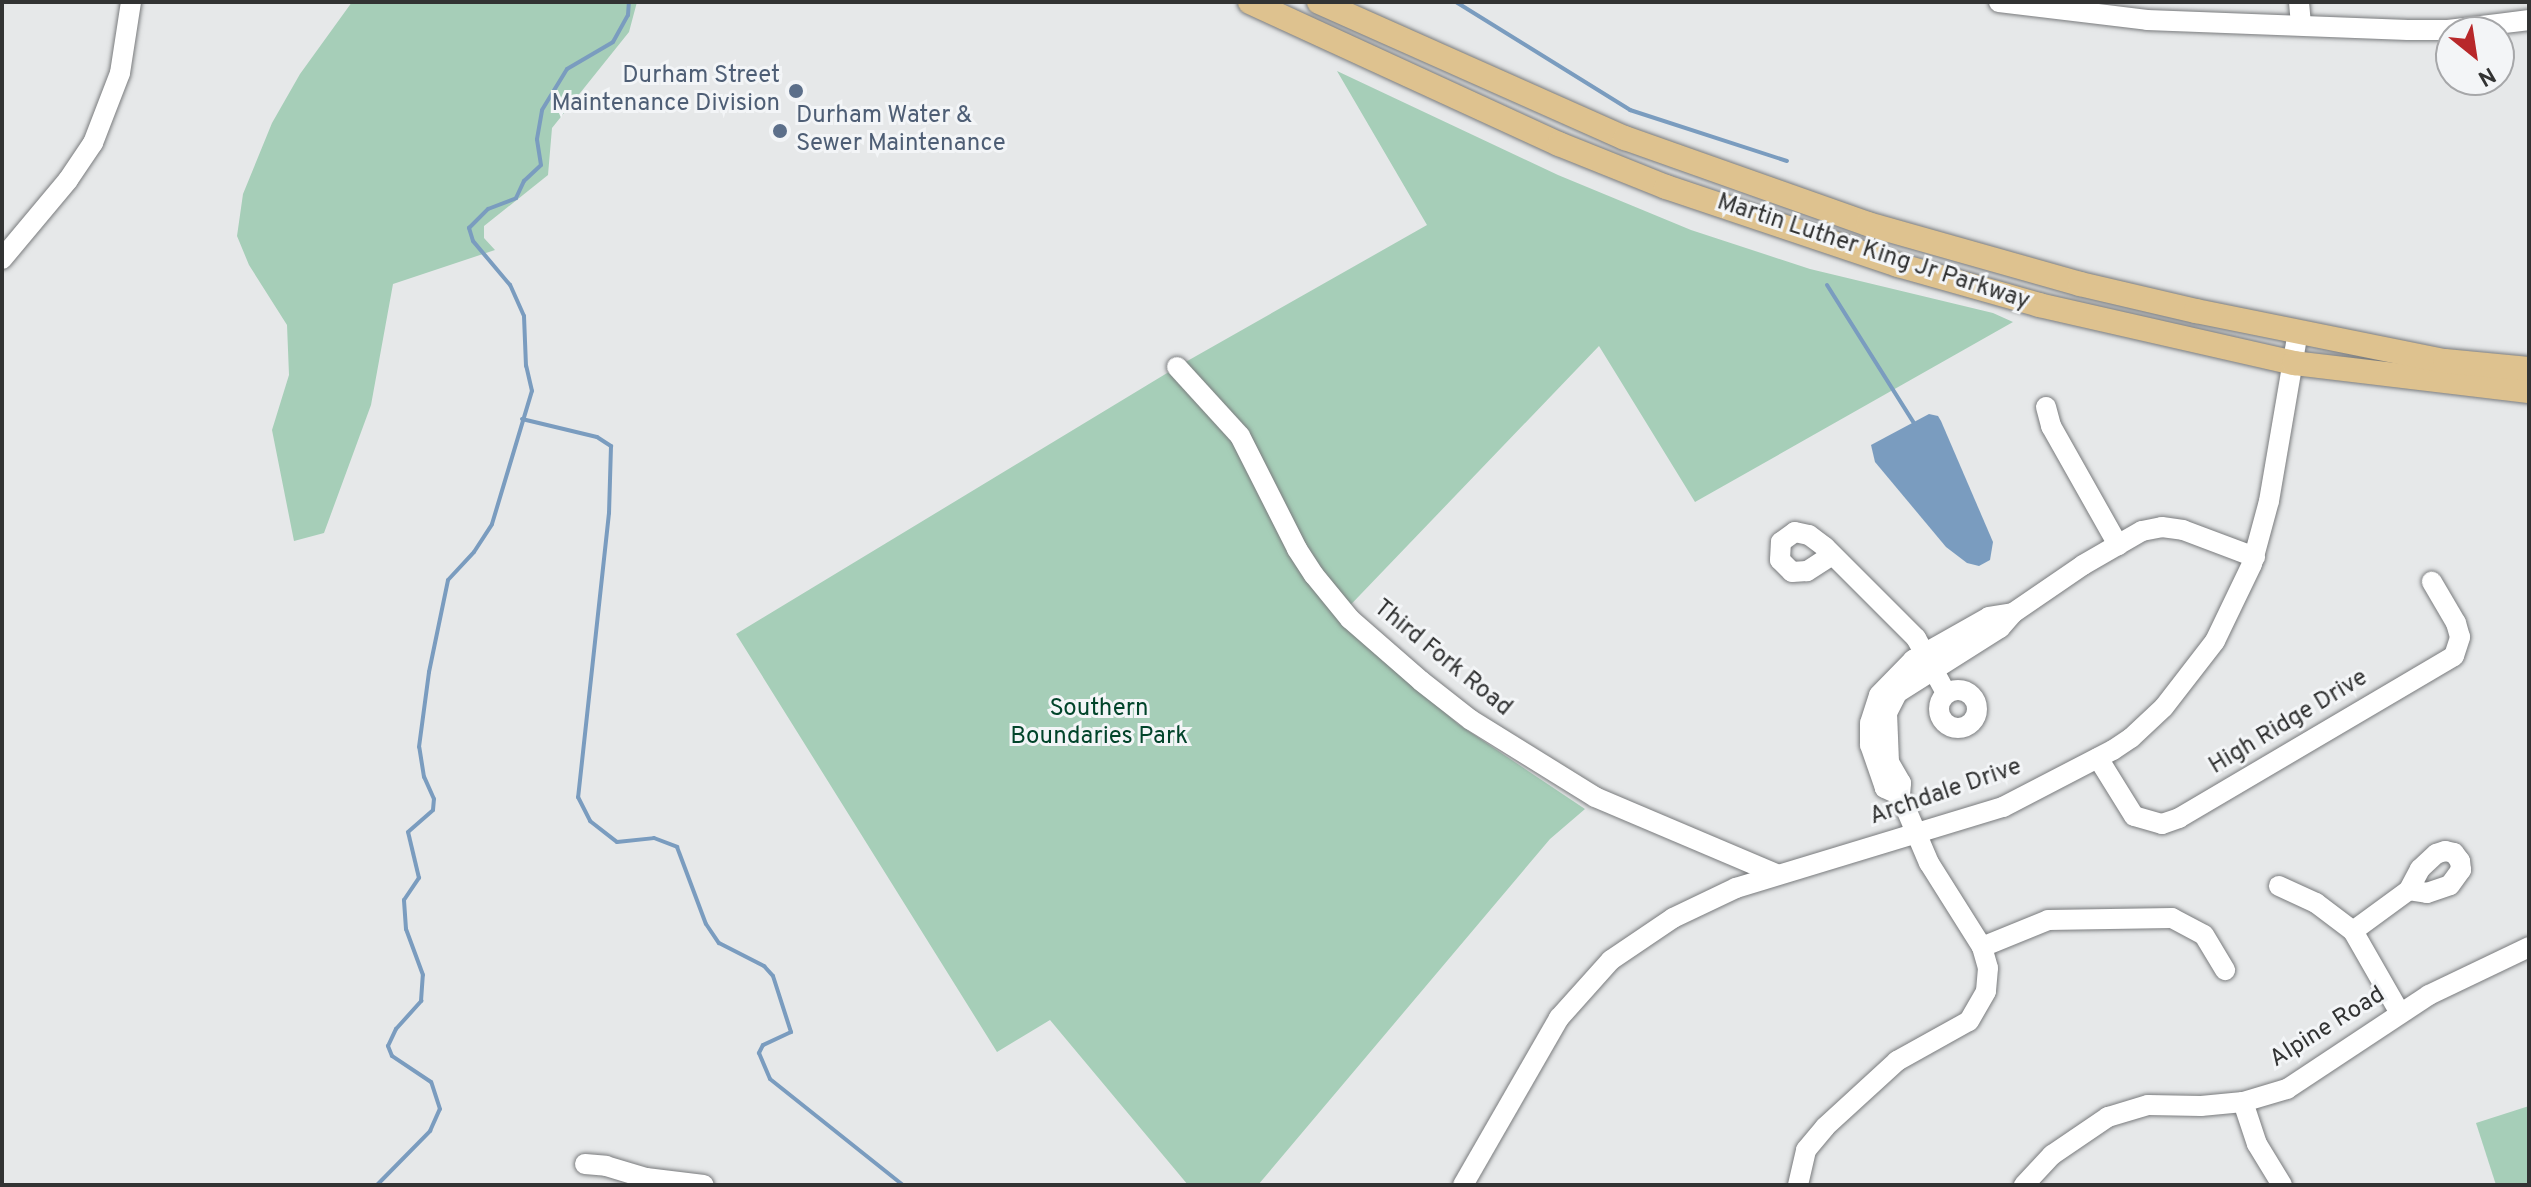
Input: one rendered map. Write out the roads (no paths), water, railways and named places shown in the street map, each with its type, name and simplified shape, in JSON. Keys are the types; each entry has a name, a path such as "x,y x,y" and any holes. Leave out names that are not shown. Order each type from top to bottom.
{"main road":[{"name":"Martin Luther King Jr Parkway","path":"1250,2 1559,144 1766,221 2039,305 2294,363 2529,391"},
{"name":"Martin Luther King Jr Parkway","path":"1319,2 1570,116 1769,191 1924,241 2080,284 2298,332 2445,361 2529,369"}],"street":[{"path":"2,259 68,180 93,143 120,73 131,2"},
{"path":"1999,2 2147,20 2448,30 2529,20"},
{"path":"2299,2 2301,25"},
{"name":"Archdale Drive","path":"1463,1185 1559,1018 1594,975 1673,918 1736,888 1776,874 2003,807 2131,738 2198,666 2231,613 2255,557 2269,501 2298,332"},
{"name":"Third Fork Road","path":"1177,367 1240,436 1297,549 1314,575 1350,619 1421,681 1484,729 1595,797 1776,874"},
{"path":"2046,407 2051,426 2118,545"},
{"path":"1798,1185 1806,1150 1825,1127 1897,1061 1959,1028 1977,1012 1988,981 1982,947 1915,835 1900,795 1901,783 1889,762 1887,713 1897,693 1929,661 2000,628 2013,613 2142,531 2162,527 2183,530 2255,557"},
{"path":"1832,555 1916,638 1946,693"},
{"name":"High Ridge Drive","path":"2098,758 2134,816 2162,824 2179,818 2454,656 2460,637 2432,582"},
{"path":"2279,886 2316,903 2353,931 2400,1013"},
{"path":"2353,931 2409,890"},
{"path":"1982,947 2048,920 2162,917 2192,925 2204,935 2225,970"},
{"name":"Alpine Road","path":"2024,1185 2070,1141 2120,1112 2148,1105 2201,1106 2243,1102 2302,1081 2400,1013 2468,974 2529,947"},
{"path":"2243,1102 2257,1144 2282,1185"},
{"path":"585,1164 646,1178 704,1185"}],"water":[{"path":"1929,414 1938,416 1941,421 1993,542 1990,560 1979,566 1967,563 1946,547 1875,462 1871,445"}],"waterway":[{"path":"377,1185 430,1131 440,1109 431,1082 392,1056 388,1046 396,1029 421,1001 423,975 406,929 404,900 419,878 408,832 433,810 434,799 424,777 419,747 429,672 448,580 474,552 492,524 532,391 526,366 524,316 510,285 473,241 469,228 488,209 516,198 524,181 541,165 537,139 542,110 567,69 613,42 628,15 629,2"},
{"path":"1456,2 1630,110 1787,161"},
{"path":"1827,285 1915,425"},
{"path":"522,419 597,437 611,446 609,513 578,797 590,821 617,842 654,838 677,847 706,924 719,943 764,966 773,976 791,1032 763,1045 759,1053 770,1079 903,1185"}],"place":[{"name":"Durham Street Maintenance Division","path":"796,91"},
{"name":"Durham Water & Sewer Maintenance","path":"780,131"}],"park label":[{"name":"Southern Boundaries Park","path":"1099,724"}]}
